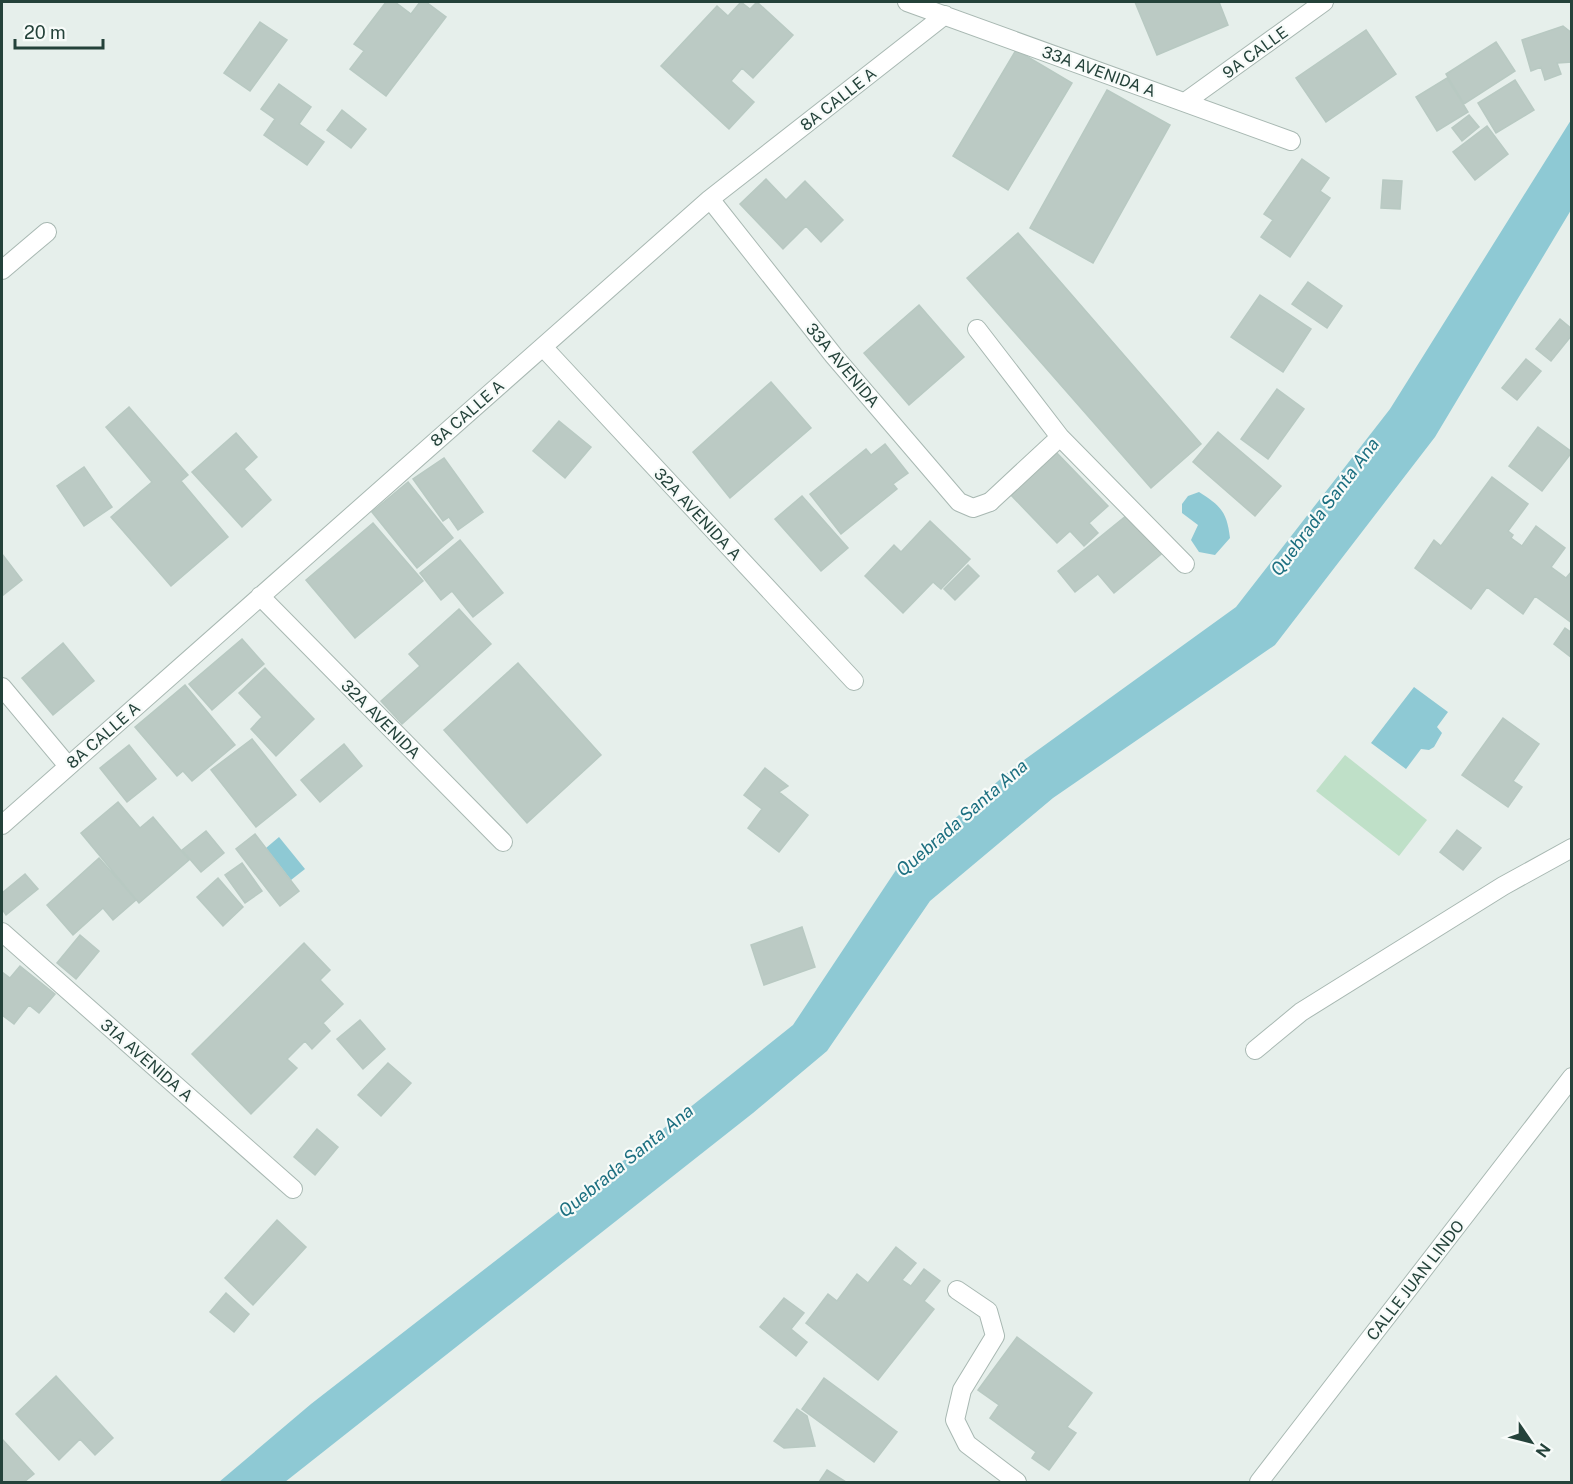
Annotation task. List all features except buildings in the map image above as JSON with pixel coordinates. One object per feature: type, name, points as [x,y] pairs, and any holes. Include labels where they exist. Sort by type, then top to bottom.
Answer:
[{"type":"street","name":"33A AVENIDA A","points":[[907,2],[1291,141]]},
{"type":"street","name":"9A CALLE","points":[[1185,102],[1324,2]]},
{"type":"street","name":"8A CALLE A","points":[[2,825],[710,199],[945,15]]},
{"type":"street","name":"33A AVENIDA","points":[[710,199],[834,356],[959,502],[973,508],[990,502],[1060,437]]},
{"type":"street","points":[[2,270],[47,232]]},
{"type":"street","points":[[977,329],[1060,437],[1185,564]]},
{"type":"street","name":"32A AVENIDA A","points":[[543,347],[854,681]]},
{"type":"street","name":"32A AVENIDA","points":[[260,596],[503,842]]},
{"type":"street","points":[[2,687],[68,766]]},
{"type":"street","points":[[1255,1050],[1301,1012],[1503,886],[1572,848]]},
{"type":"street","name":"31A AVENIDA A","points":[[2,932],[293,1189]]},
{"type":"street","name":"CALLE JUAN LINDO","points":[[1259,1482],[1572,1077]]},
{"type":"street","points":[[957,1290],[988,1311],[994,1336],[962,1390],[955,1420],[967,1444],[1017,1482]]},
{"type":"green space","points":[[1345,755],[1427,820],[1399,856],[1316,791]]},
{"type":"water","name":"Quebrada Santa Ana","points":[[1571,120],[1571,210],[1435,437],[1275,645],[1053,798],[930,901],[827,1051],[753,1113],[285,1482],[219,1482],[311,1404],[584,1192],[793,1025],[896,870],[1013,768],[1236,607],[1390,409]]},
{"type":"water","points":[[1199,492],[1222,510],[1227,522],[1230,538],[1215,555],[1199,552],[1191,540],[1198,525],[1182,513],[1182,504],[1188,496]]},
{"type":"water","points":[[1414,687],[1448,712],[1437,727],[1442,733],[1434,747],[1429,750],[1421,749],[1406,769],[1371,743]]},
{"type":"water","points":[[279,837],[305,869],[291,880],[266,848]]}]
